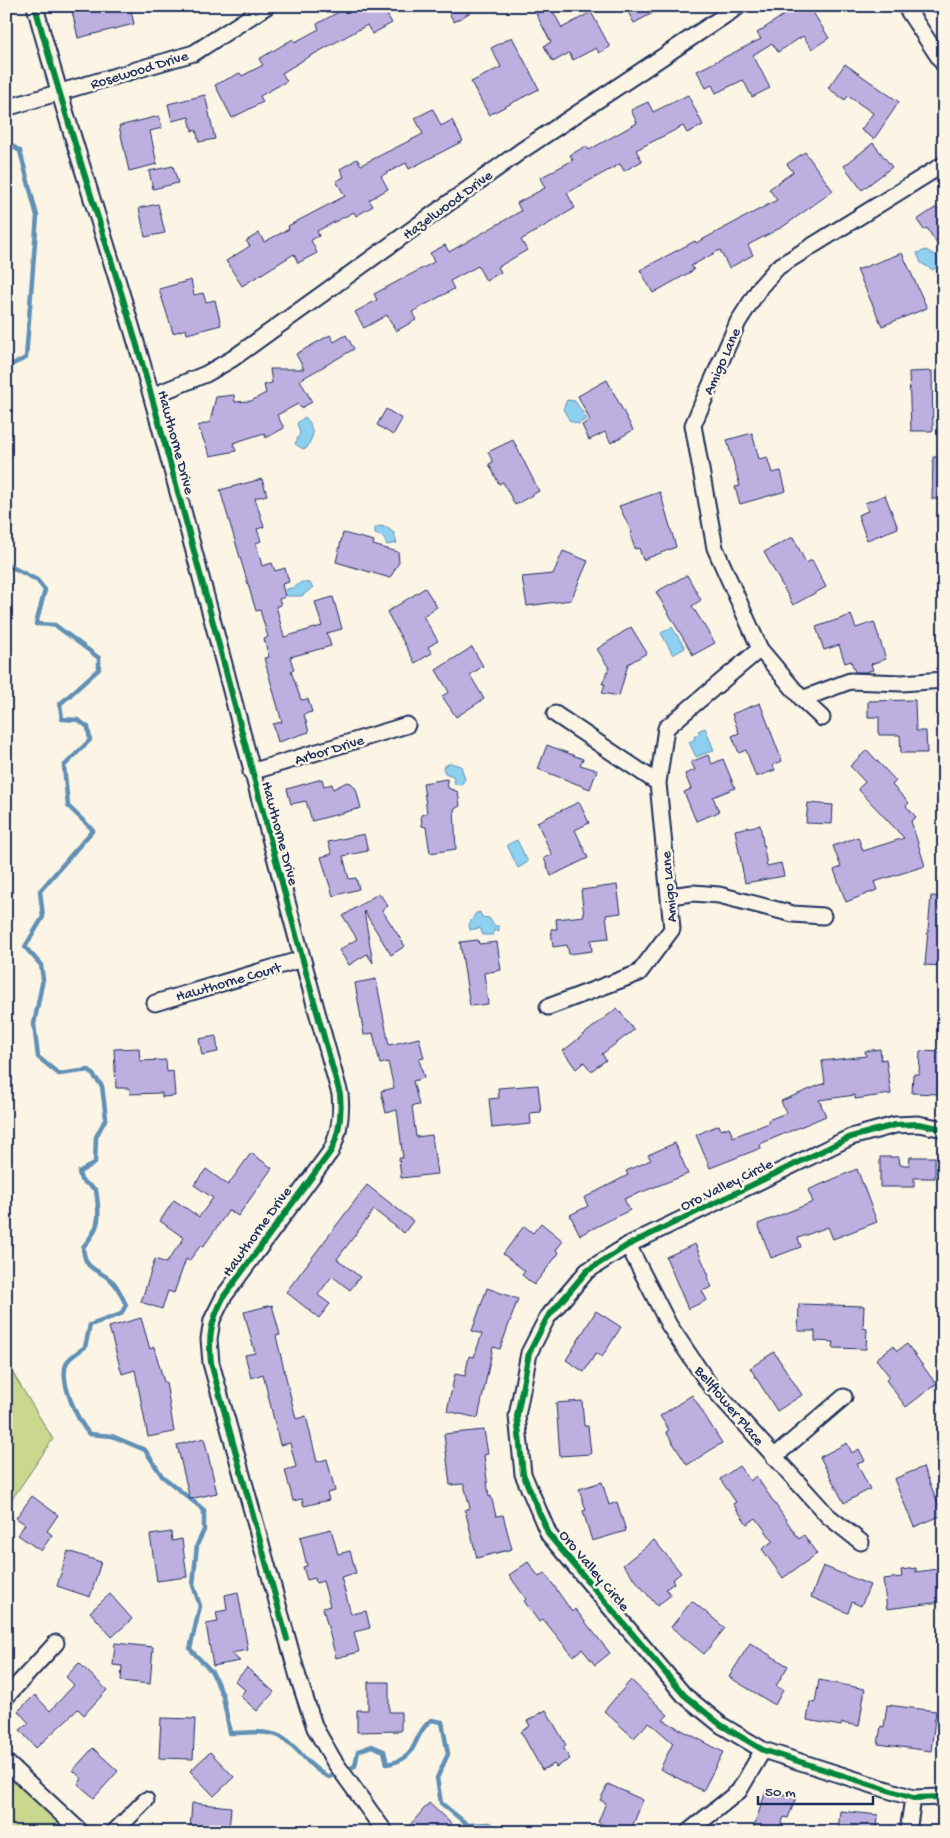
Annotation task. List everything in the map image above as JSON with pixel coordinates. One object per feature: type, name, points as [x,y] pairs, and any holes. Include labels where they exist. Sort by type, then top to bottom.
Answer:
[{"type":"street","name":"Hawthorne Drive","points":[[35,6],[58,93],[152,396],[302,959],[340,1094],[342,1112],[339,1133],[331,1151],[224,1296],[212,1320],[209,1339],[210,1363],[287,1639],[315,1728],[334,1761],[385,1832]]},
{"type":"street","name":"Rosewood Drive","points":[[6,108],[194,53],[267,6]]},
{"type":"street","name":"Hazelwood Drive","points":[[152,396],[206,374],[232,359],[521,151],[739,6]]},
{"type":"street","points":[[905,6],[944,65]]},
{"type":"street","name":"Amigo Lane","points":[[822,718],[802,699],[760,649],[715,548],[693,425],[738,322],[761,286],[778,267],[944,164]]},
{"type":"street","name":"Amigo Lane","points":[[548,1007],[639,973],[672,929],[658,783],[666,728],[760,649]]},
{"type":"street","points":[[802,699],[850,681],[902,683],[944,680]]},
{"type":"street","points":[[555,714],[658,783]]},
{"type":"street","name":"Arbor Drive","points":[[252,772],[407,726]]},
{"type":"street","points":[[669,896],[693,893],[719,895],[793,914],[823,916]]},
{"type":"street","name":"Hawthorne Court","points":[[155,1002],[302,959]]},
{"type":"street","name":"Oro Valley Circle","points":[[944,1129],[918,1124],[895,1125],[851,1137],[628,1245],[587,1271],[547,1318],[529,1353],[517,1416],[523,1474],[549,1535],[684,1695],[721,1725],[763,1750],[913,1798],[944,1797]]},
{"type":"street","name":"Bellflower Place","points":[[628,1245],[669,1325],[704,1376],[828,1516],[862,1542]]},
{"type":"street","points":[[774,1456],[844,1397]]},
{"type":"street","points":[[6,1697],[56,1643]]},
{"type":"street","points":[[688,1832],[739,1791],[763,1750]]},
{"type":"street","points":[[6,1762],[81,1832]]},
{"type":"street","points":[[908,1832],[913,1798]]},
{"type":"street","points":[[114,1832],[146,1800]]},
{"type":"green space","points":[[6,1362],[53,1439],[6,1508]]},
{"type":"green space","points":[[6,1762],[81,1832],[6,1832]]},
{"type":"water","points":[[926,250],[938,257],[941,265],[933,270],[921,263],[917,253]]},
{"type":"water","points":[[567,400],[575,401],[587,419],[578,424],[570,421],[563,409]]},
{"type":"water","points":[[305,417],[310,423],[313,435],[307,448],[303,449],[295,444],[300,433],[297,423]]},
{"type":"water","points":[[379,526],[386,527],[394,533],[397,543],[387,545],[383,537],[375,534],[375,528]]},
{"type":"water","points":[[301,582],[310,583],[313,587],[302,596],[287,596],[285,594],[287,589],[295,587]]},
{"type":"water","points":[[672,627],[685,648],[673,655],[661,633]]},
{"type":"water","points":[[705,728],[714,750],[696,757],[689,742],[695,739],[694,736],[700,734],[698,731]]},
{"type":"water","points":[[450,763],[461,766],[465,779],[461,785],[455,784],[453,776],[445,773],[443,767]]},
{"type":"water","points":[[517,840],[528,862],[518,868],[507,845]]},
{"type":"water","points":[[480,912],[482,917],[489,918],[495,926],[499,926],[499,932],[494,930],[493,935],[483,935],[480,928],[470,930],[469,924],[476,913]]},
{"type":"building","points":[[71,6],[93,6],[94,12],[119,6],[130,6],[134,24],[78,38]]},
{"type":"building","points":[[349,6],[382,6],[392,23],[372,34],[367,25],[305,59],[282,73],[287,81],[260,96],[263,102],[232,118],[215,85],[240,73],[242,76],[263,65],[259,59],[293,39],[295,42],[319,29],[317,24]]},
{"type":"building","points":[[445,6],[481,6],[454,22]]},
{"type":"building","points":[[550,6],[562,28],[591,12],[610,47],[599,53],[596,48],[573,60],[569,53],[553,62],[544,46],[551,42],[536,14]]},
{"type":"building","points":[[625,6],[666,6],[634,23]]},
{"type":"building","points":[[797,6],[809,6],[829,38],[812,49],[803,36],[778,52],[772,43],[753,55],[770,88],[752,97],[743,80],[716,93],[712,85],[706,88],[697,71],[761,39],[757,33]]},
{"type":"building","points":[[512,37],[539,89],[489,115],[471,82],[501,67],[491,48]]},
{"type":"building","points":[[845,64],[899,102],[874,139],[861,130],[873,113],[848,96],[845,100],[828,88]]},
{"type":"building","points":[[205,95],[215,139],[199,142],[196,130],[192,131],[189,117],[172,121],[168,104]]},
{"type":"building","points":[[688,95],[703,125],[687,133],[683,126],[636,150],[642,161],[624,171],[620,164],[567,193],[575,208],[521,240],[527,250],[498,267],[501,272],[486,281],[478,266],[450,281],[454,289],[412,312],[416,320],[396,331],[387,315],[364,328],[355,312],[377,300],[374,294],[434,262],[430,253],[445,245],[449,252],[521,211],[517,203],[545,188],[540,178],[573,160],[570,155],[586,146],[589,150],[637,123],[631,110],[648,102],[653,112]]},
{"type":"building","points":[[433,109],[441,126],[452,120],[463,141],[409,169],[406,163],[381,176],[388,189],[369,200],[373,206],[356,216],[354,212],[317,231],[319,236],[311,240],[317,253],[298,263],[294,254],[242,286],[226,261],[250,246],[246,241],[259,233],[264,242],[289,229],[288,226],[345,196],[336,181],[344,177],[340,169],[357,159],[361,165],[423,134],[415,118]]},
{"type":"building","points":[[159,116],[162,128],[150,131],[157,164],[129,171],[119,126]]},
{"type":"building","points":[[873,143],[892,167],[862,190],[844,166]]},
{"type":"building","points":[[805,152],[833,191],[784,226],[748,245],[753,255],[729,268],[720,250],[691,266],[694,270],[653,293],[640,270],[777,200],[769,189],[793,172],[787,164]]},
{"type":"building","points":[[173,166],[178,183],[153,189],[149,171]]},
{"type":"building","points":[[158,204],[165,233],[145,237],[139,208]]},
{"type":"building","points":[[935,208],[944,209],[944,255],[927,228],[924,230],[917,220]]},
{"type":"building","points":[[902,253],[927,308],[882,326],[857,270]]},
{"type":"building","points":[[191,280],[194,295],[203,293],[206,302],[215,300],[221,325],[187,334],[186,329],[173,333],[159,289]]},
{"type":"building","points":[[330,335],[334,342],[346,335],[354,349],[300,380],[312,402],[301,408],[298,404],[277,415],[284,428],[266,438],[264,433],[233,443],[236,451],[210,456],[198,426],[210,422],[216,397],[234,395],[235,402],[251,401],[266,393],[264,385],[272,383],[270,369],[304,369],[296,354]]},
{"type":"building","points":[[932,371],[933,431],[911,431],[909,372]]},
{"type":"building","points":[[607,380],[633,430],[611,443],[605,432],[589,440],[582,425],[590,420],[578,396]]},
{"type":"building","points":[[386,409],[402,419],[393,435],[377,425]]},
{"type":"building","points":[[752,433],[759,459],[767,457],[772,473],[781,471],[786,491],[740,504],[735,487],[740,486],[727,440]]},
{"type":"building","points":[[513,440],[539,491],[515,505],[503,482],[499,484],[489,464],[493,462],[488,452]]},
{"type":"building","points":[[933,457],[944,457],[944,499],[932,499]]},
{"type":"building","points":[[262,479],[267,495],[255,498],[264,527],[257,529],[261,541],[256,543],[262,566],[272,563],[275,571],[285,568],[289,582],[282,584],[285,597],[279,599],[281,605],[276,606],[284,637],[322,626],[315,602],[333,597],[342,629],[327,633],[331,646],[290,657],[294,670],[291,671],[301,700],[308,699],[312,712],[304,714],[309,732],[278,742],[273,724],[282,722],[264,658],[269,657],[264,639],[268,637],[260,610],[256,611],[220,490]]},
{"type":"building","points":[[660,492],[676,547],[643,560],[639,548],[635,549],[630,534],[632,533],[619,506]]},
{"type":"building","points":[[885,495],[898,528],[867,540],[858,515],[868,511],[865,503]]},
{"type":"building","points":[[343,533],[374,541],[373,545],[398,552],[399,562],[390,578],[336,562]]},
{"type":"building","points":[[793,537],[806,563],[812,560],[826,587],[793,605],[764,552]]},
{"type":"building","points":[[563,551],[588,561],[571,600],[527,606],[522,577],[553,574]]},
{"type":"building","points":[[687,575],[701,600],[692,606],[715,643],[693,655],[656,592]]},
{"type":"building","points":[[425,588],[437,607],[423,616],[438,641],[428,647],[432,653],[415,663],[387,612]]},
{"type":"building","points":[[851,615],[856,628],[874,622],[886,659],[871,664],[873,670],[855,672],[851,661],[845,663],[839,645],[824,650],[816,627]]},
{"type":"building","points":[[631,627],[647,653],[628,664],[619,696],[602,693],[605,684],[602,684],[609,668],[597,649]]},
{"type":"building","points":[[472,647],[483,666],[470,675],[484,699],[456,717],[442,696],[449,692],[436,670]]},
{"type":"building","points":[[915,700],[916,731],[926,731],[927,753],[901,753],[900,735],[879,735],[879,717],[868,717],[868,701]]},
{"type":"building","points":[[760,703],[782,761],[773,765],[775,770],[756,777],[746,750],[739,753],[732,736],[739,733],[732,714]]},
{"type":"building","points":[[547,745],[583,759],[580,765],[597,770],[590,789],[538,769]]},
{"type":"building","points":[[867,750],[896,781],[892,785],[909,803],[906,806],[916,817],[911,821],[925,866],[874,882],[877,890],[846,902],[834,870],[841,867],[833,846],[858,837],[863,851],[904,838],[858,789],[865,782],[850,766]]},
{"type":"building","points":[[708,755],[712,764],[723,759],[735,788],[713,797],[719,812],[696,821],[684,792],[691,789],[685,774],[695,770],[691,762]]},
{"type":"building","points":[[322,779],[324,786],[332,784],[333,789],[347,782],[351,783],[356,789],[361,808],[312,821],[306,801],[291,804],[287,789]]},
{"type":"building","points":[[447,779],[448,788],[458,792],[460,806],[454,809],[456,849],[430,853],[426,827],[422,826],[421,815],[427,813],[423,783]]},
{"type":"building","points":[[579,802],[589,823],[575,830],[588,858],[551,876],[544,858],[552,855],[537,822]]},
{"type":"building","points":[[808,803],[833,805],[832,824],[806,823]]},
{"type":"building","points":[[760,825],[767,866],[781,863],[784,876],[745,883],[735,830]]},
{"type":"building","points":[[364,834],[368,851],[343,856],[349,879],[356,878],[359,889],[333,896],[321,857],[332,854],[328,842]]},
{"type":"building","points":[[617,885],[621,913],[606,915],[609,938],[591,940],[592,951],[569,954],[567,945],[553,947],[551,929],[557,929],[556,919],[584,916],[581,890]]},
{"type":"building","points":[[379,893],[388,906],[382,910],[405,946],[391,955],[364,911],[373,963],[367,954],[349,965],[339,950],[357,939],[343,916]]},
{"type":"building","points":[[931,896],[944,897],[944,966],[925,965]]},
{"type":"building","points":[[478,940],[479,944],[497,942],[501,970],[484,973],[488,1004],[470,1006],[460,942]]},
{"type":"building","points":[[376,979],[389,1045],[419,1038],[424,1058],[419,1059],[424,1078],[413,1081],[419,1105],[412,1106],[416,1137],[432,1135],[437,1174],[401,1178],[399,1158],[403,1158],[397,1110],[386,1113],[381,1091],[394,1088],[388,1062],[380,1064],[373,1033],[364,1035],[355,983]]},
{"type":"building","points":[[617,1008],[634,1030],[602,1054],[606,1060],[591,1071],[584,1062],[576,1069],[563,1051]]},
{"type":"building","points":[[216,1036],[218,1052],[202,1055],[199,1039]]},
{"type":"building","points":[[139,1048],[140,1061],[166,1060],[167,1072],[173,1071],[175,1096],[162,1097],[162,1093],[130,1094],[129,1088],[116,1088],[114,1049]]},
{"type":"building","points":[[880,1049],[881,1060],[886,1059],[891,1094],[855,1099],[855,1095],[819,1100],[826,1116],[760,1144],[761,1148],[710,1168],[696,1135],[719,1125],[721,1130],[729,1127],[733,1137],[769,1123],[768,1120],[786,1113],[781,1101],[825,1083],[822,1061],[866,1056],[865,1051]]},
{"type":"building","points":[[920,1051],[944,1052],[944,1086],[938,1085],[938,1094],[912,1093],[913,1074],[919,1074]]},
{"type":"building","points":[[538,1085],[541,1112],[530,1113],[531,1124],[492,1128],[489,1099],[499,1098],[498,1088]]},
{"type":"building","points":[[675,1143],[688,1174],[624,1199],[630,1210],[580,1235],[570,1215],[588,1206],[584,1198],[628,1175],[626,1171],[651,1160],[648,1155]]},
{"type":"building","points":[[251,1153],[272,1168],[238,1216],[229,1210],[203,1247],[201,1245],[189,1261],[186,1259],[174,1293],[168,1291],[162,1309],[141,1302],[155,1259],[166,1263],[184,1238],[160,1221],[174,1200],[199,1217],[213,1198],[194,1185],[206,1169],[228,1185]]},
{"type":"building","points":[[880,1157],[899,1157],[900,1165],[909,1165],[910,1157],[935,1157],[935,1178],[914,1178],[914,1187],[880,1187]]},
{"type":"building","points":[[857,1169],[877,1222],[833,1239],[828,1227],[798,1238],[801,1247],[771,1258],[758,1224],[813,1202],[808,1190]]},
{"type":"building","points":[[367,1185],[413,1221],[404,1233],[374,1210],[337,1259],[360,1277],[350,1290],[332,1276],[318,1295],[330,1304],[319,1318],[286,1292]]},
{"type":"building","points":[[541,1223],[563,1241],[556,1250],[559,1253],[534,1285],[522,1275],[525,1271],[503,1254],[524,1226],[533,1233]]},
{"type":"building","points":[[695,1244],[712,1287],[702,1291],[707,1300],[688,1309],[666,1257]]},
{"type":"building","points":[[487,1288],[518,1299],[500,1349],[493,1347],[478,1418],[447,1411],[455,1374],[465,1376],[469,1356],[474,1357],[482,1334],[472,1331]]},
{"type":"building","points":[[799,1304],[864,1306],[863,1328],[867,1329],[866,1349],[833,1348],[834,1342],[815,1341],[815,1331],[798,1331]]},
{"type":"building","points":[[272,1305],[280,1335],[276,1336],[296,1419],[306,1416],[317,1462],[327,1459],[335,1491],[327,1493],[329,1500],[304,1506],[302,1499],[293,1501],[285,1470],[296,1467],[290,1443],[280,1445],[263,1374],[251,1378],[245,1355],[255,1353],[244,1312]]},
{"type":"building","points":[[596,1311],[621,1327],[602,1357],[596,1353],[584,1372],[566,1360]]},
{"type":"building","points":[[141,1318],[150,1349],[154,1347],[164,1382],[166,1382],[174,1432],[148,1437],[135,1370],[122,1374],[109,1327]]},
{"type":"building","points":[[907,1344],[936,1384],[906,1407],[886,1380],[890,1377],[876,1359],[893,1346],[897,1351]]},
{"type":"building","points":[[774,1352],[802,1395],[777,1411],[750,1368]]},
{"type":"building","points":[[692,1395],[722,1443],[687,1465],[666,1432],[669,1430],[660,1416]]},
{"type":"building","points":[[582,1401],[584,1426],[588,1426],[591,1454],[560,1456],[556,1403]]},
{"type":"building","points":[[484,1430],[488,1454],[484,1455],[489,1497],[491,1496],[496,1516],[503,1515],[512,1549],[477,1558],[465,1510],[470,1508],[464,1484],[450,1485],[444,1434]]},
{"type":"building","points":[[204,1438],[217,1493],[190,1499],[177,1445]]},
{"type":"building","points":[[847,1443],[852,1453],[859,1449],[865,1461],[857,1464],[870,1489],[844,1503],[820,1457]]},
{"type":"building","points":[[739,1466],[750,1481],[756,1476],[799,1539],[804,1535],[817,1554],[783,1578],[762,1549],[773,1541],[756,1518],[747,1524],[733,1504],[736,1502],[720,1479]]},
{"type":"building","points":[[923,1467],[943,1515],[914,1527],[894,1479]]},
{"type":"building","points":[[602,1482],[609,1505],[617,1502],[626,1531],[592,1541],[583,1511],[586,1510],[579,1489]]},
{"type":"building","points":[[32,1496],[58,1515],[47,1531],[52,1535],[41,1551],[18,1535],[25,1524],[16,1518]]},
{"type":"building","points":[[331,1529],[338,1554],[350,1551],[356,1573],[341,1577],[351,1614],[366,1611],[370,1628],[354,1632],[359,1652],[336,1658],[323,1608],[330,1606],[323,1581],[316,1583],[315,1578],[307,1580],[303,1567],[307,1566],[300,1537]]},
{"type":"building","points":[[171,1532],[172,1541],[182,1539],[187,1577],[157,1581],[150,1535]]},
{"type":"building","points":[[654,1540],[681,1573],[672,1580],[674,1583],[666,1589],[671,1595],[657,1606],[623,1565]]},
{"type":"building","points":[[68,1551],[101,1562],[90,1597],[57,1586]]},
{"type":"building","points":[[528,1562],[539,1577],[545,1573],[572,1612],[575,1609],[610,1653],[595,1665],[582,1649],[573,1656],[543,1619],[539,1622],[524,1601],[526,1599],[509,1575]]},
{"type":"building","points":[[823,1566],[870,1585],[861,1606],[852,1602],[848,1613],[811,1597]]},
{"type":"building","points":[[916,1568],[916,1572],[944,1568],[944,1587],[939,1588],[941,1602],[887,1609],[883,1579],[902,1577],[901,1570]]},
{"type":"building","points":[[238,1592],[248,1650],[231,1653],[240,1661],[213,1666],[206,1624],[218,1622],[216,1612],[227,1610],[225,1595]]},
{"type":"building","points":[[110,1594],[132,1619],[112,1637],[90,1612]]},
{"type":"building","points":[[692,1601],[725,1628],[704,1654],[671,1627]]},
{"type":"building","points":[[115,1643],[153,1647],[150,1684],[121,1681],[122,1666],[113,1665]]},
{"type":"building","points":[[750,1643],[788,1666],[776,1686],[783,1690],[775,1705],[729,1677]]},
{"type":"building","points":[[79,1663],[107,1690],[84,1715],[78,1709],[36,1748],[20,1730],[29,1723],[18,1711],[35,1695],[50,1711],[74,1685],[66,1677]]},
{"type":"building","points":[[247,1668],[274,1692],[257,1711],[240,1696],[245,1690],[235,1681]]},
{"type":"building","points":[[631,1680],[668,1715],[663,1720],[723,1752],[703,1791],[660,1769],[673,1743],[649,1722],[634,1738],[604,1711]]},
{"type":"building","points":[[819,1680],[865,1689],[859,1726],[842,1723],[841,1726],[807,1720],[810,1702],[815,1703]]},
{"type":"building","points":[[368,1682],[389,1682],[389,1712],[401,1712],[401,1731],[357,1732],[357,1710],[368,1710]]},
{"type":"building","points":[[887,1705],[936,1711],[931,1751],[878,1744],[881,1726],[884,1727]]},
{"type":"building","points":[[546,1710],[566,1745],[563,1747],[570,1759],[556,1767],[554,1764],[542,1770],[521,1732],[530,1726],[527,1721]]},
{"type":"building","points":[[161,1718],[195,1719],[193,1759],[159,1758]]},
{"type":"building","points":[[93,1748],[118,1771],[94,1798],[78,1784],[82,1779],[73,1770]]},
{"type":"building","points":[[210,1752],[234,1777],[214,1796],[190,1771]]},
{"type":"building","points":[[608,1784],[643,1800],[630,1832],[601,1832],[604,1825],[598,1822],[606,1803],[600,1800]]},
{"type":"building","points":[[767,1788],[796,1798],[788,1818],[784,1817],[778,1832],[752,1832]]},
{"type":"building","points":[[192,1803],[231,1807],[229,1832],[190,1831]]},
{"type":"building","points":[[429,1803],[444,1817],[461,1832],[404,1832]]},
{"type":"building","points":[[840,1811],[878,1815],[877,1832],[838,1832]]},
{"type":"waterway","points":[[6,142],[20,151],[37,216],[26,358],[6,367]]},
{"type":"waterway","points":[[6,564],[37,580],[45,590],[36,624],[55,625],[99,658],[99,669],[60,704],[62,719],[78,720],[88,727],[90,740],[64,766],[68,806],[93,830],[40,891],[43,917],[25,947],[41,965],[43,979],[34,1024],[38,1057],[59,1074],[89,1070],[102,1086],[106,1118],[96,1137],[95,1163],[79,1172],[81,1180],[96,1190],[98,1207],[96,1227],[83,1247],[86,1261],[92,1268],[114,1283],[126,1305],[121,1314],[90,1325],[85,1347],[67,1362],[65,1379],[70,1399],[79,1419],[89,1434],[112,1436],[145,1450],[162,1476],[204,1510],[204,1530],[197,1545],[193,1585],[200,1606],[190,1649],[212,1672],[223,1696],[230,1733],[258,1732],[278,1736],[290,1743],[316,1769],[329,1777],[355,1766],[358,1751],[372,1746],[384,1751],[387,1764],[398,1761],[410,1752],[424,1727],[431,1720],[442,1722],[448,1754],[437,1778],[441,1803],[468,1825],[490,1824],[500,1832]]},
{"type":"cycle path","points":[[35,6],[152,398],[340,1094],[340,1123],[331,1151],[224,1296],[213,1321],[210,1336],[211,1363],[287,1639]]},
{"type":"cycle path","points":[[944,1129],[918,1124],[895,1125],[851,1137],[628,1245],[587,1271],[547,1318],[529,1353],[517,1416],[523,1474],[549,1535],[684,1695],[721,1725],[763,1750],[913,1798],[944,1797]]}]
